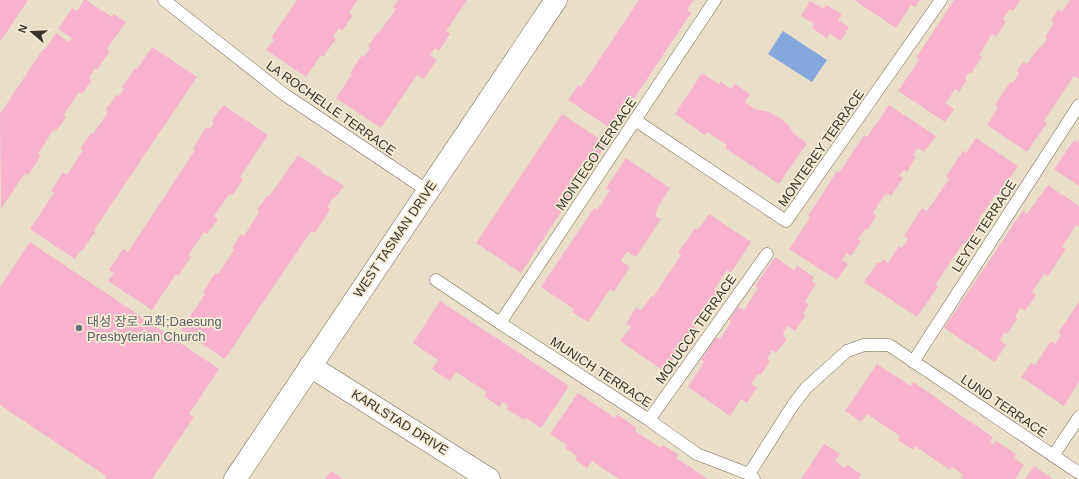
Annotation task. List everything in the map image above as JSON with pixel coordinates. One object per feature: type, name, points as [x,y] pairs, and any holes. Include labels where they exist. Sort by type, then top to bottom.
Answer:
[{"type":"street","name":"WEST TASMAN DRIVE","points":[[235,479],[556,0]]},
{"type":"street","name":"KARLSTAD DRIVE","points":[[310,366],[489,479]]},
{"type":"lane","name":"LA ROCHELLE TERRACE","points":[[164,0],[284,95],[428,191]]},
{"type":"lane","name":"MONTEGO TERRACE","points":[[500,323],[715,0]]},
{"type":"lane","name":"MONTEREY TERRACE","points":[[635,120],[786,221],[941,0]]},
{"type":"lane","name":"LEYTE TERRACE","points":[[913,362],[1079,105]]},
{"type":"lane","name":"MOLUCCA TERRACE","points":[[649,420],[766,254]]},
{"type":"lane","name":"MUNICH TERRACE","points":[[436,280],[649,420],[697,454],[752,476]]},
{"type":"lane","name":"LUND TERRACE","points":[[752,476],[793,405],[806,388],[847,351],[864,345],[889,346],[1079,474]]},
{"type":"lane","points":[[1053,456],[1079,417]]},
{"type":"water","points":[[783,31],[827,60],[812,82],[768,54]]},
{"type":"building","points":[[0,0],[28,0],[0,42]]},
{"type":"building","points":[[84,0],[112,17],[114,14],[126,22],[107,49],[110,51],[97,70],[95,68],[89,78],[92,80],[82,94],[79,92],[63,116],[66,117],[56,131],[54,129],[38,154],[41,156],[28,175],[25,173],[1,209],[0,114],[43,49],[45,49],[56,33],[69,42],[72,38],[58,29],[72,8],[77,11]]},
{"type":"building","points":[[297,0],[358,0],[349,13],[353,15],[342,31],[339,28],[333,37],[336,39],[323,57],[321,55],[306,77],[266,50],[274,40],[271,38]]},
{"type":"building","points":[[398,0],[467,0],[446,31],[450,34],[439,51],[435,48],[430,55],[437,60],[424,79],[417,75],[381,128],[336,98],[352,74],[350,73],[362,55],[364,57],[370,48],[368,46],[396,9],[393,8]]},
{"type":"building","points":[[639,0],[694,0],[687,10],[691,13],[630,105],[626,102],[615,118],[619,121],[613,130],[568,100],[578,85],[581,87]]},
{"type":"building","points":[[854,0],[920,0],[915,7],[911,5],[896,28]]},
{"type":"building","points":[[954,0],[1020,0],[1013,11],[1010,9],[1003,19],[1006,22],[996,37],[992,34],[979,55],[982,57],[971,74],[969,72],[965,78],[967,80],[959,92],[955,89],[946,103],[954,109],[945,122],[898,91],[919,60],[916,58]]},
{"type":"building","points":[[1070,0],[1079,0],[1079,79],[1074,76],[1044,121],[1047,123],[1027,152],[987,125],[998,107],[995,105],[1010,82],[1013,83],[1019,73],[1017,71],[1023,62],[1027,64],[1040,46],[1042,47],[1047,38],[1045,37],[1054,23],[1051,20],[1058,10],[1062,12]]},
{"type":"building","points":[[810,1],[824,9],[826,5],[842,14],[838,20],[849,27],[841,41],[830,34],[827,38],[812,28],[814,24],[801,16]]},
{"type":"building","points":[[152,47],[197,77],[94,230],[96,231],[75,259],[30,229],[54,193],[51,191],[63,172],[67,175],[83,150],[80,149],[91,133],[93,134],[108,112],[106,110],[116,95],[119,96],[124,88],[122,87]]},
{"type":"building","points":[[702,73],[719,84],[721,82],[731,89],[735,84],[750,94],[745,102],[755,109],[769,112],[780,118],[789,126],[794,134],[807,143],[779,184],[725,148],[727,145],[707,132],[705,135],[675,114]]},
{"type":"building","points":[[223,105],[268,135],[240,177],[243,179],[233,195],[230,193],[214,216],[218,219],[207,234],[204,232],[188,256],[191,257],[178,276],[176,274],[152,310],[108,281],[114,273],[109,270],[123,249],[128,252],[195,150],[193,149],[206,127],[210,129],[214,122],[212,121]]},
{"type":"building","points":[[889,105],[936,136],[924,152],[918,148],[913,155],[916,157],[907,172],[904,170],[899,176],[903,178],[891,196],[886,193],[873,213],[876,216],[867,230],[865,229],[858,239],[861,241],[851,256],[847,253],[842,260],[848,264],[837,280],[789,249],[810,218],[808,216],[837,171],[839,173],[864,135],[867,137]]},
{"type":"building","points":[[562,114],[607,144],[586,174],[582,170],[568,191],[573,194],[521,273],[476,243]]},
{"type":"building","points":[[976,138],[1018,166],[978,220],[982,223],[967,246],[963,243],[935,285],[938,287],[917,317],[864,282],[878,262],[880,263],[883,259],[888,263],[899,246],[902,248],[908,239],[904,236],[922,208],[927,211],[949,179],[946,176],[963,151],[966,153]]},
{"type":"building","points":[[1079,139],[1079,186],[1054,169],[1074,140],[1077,142]]},
{"type":"building","points":[[298,155],[322,171],[321,172],[328,177],[329,176],[344,186],[327,207],[330,210],[315,233],[311,231],[225,359],[181,330],[205,294],[203,292],[215,273],[218,274],[234,250],[232,249],[241,234],[244,236],[259,212],[257,210],[267,196],[269,197]]},
{"type":"building","points":[[626,158],[670,188],[659,205],[655,216],[661,219],[636,257],[627,251],[621,261],[630,267],[614,292],[610,289],[588,322],[572,312],[574,309],[541,287],[594,208],[597,210],[610,191],[606,188]]},
{"type":"building","points":[[1048,185],[1079,206],[1079,227],[1076,225],[1062,247],[1066,249],[1048,276],[1044,274],[1032,292],[1036,295],[1025,311],[1020,308],[1015,317],[1017,319],[1007,334],[1005,332],[1000,340],[1006,345],[995,362],[944,328],[1023,210],[1027,214]]},
{"type":"building","points":[[709,214],[751,242],[731,273],[727,270],[715,289],[718,292],[699,319],[696,317],[692,323],[696,326],[665,372],[620,341],[631,327],[626,324],[636,307],[641,311],[651,296],[653,297],[681,255],[678,253],[695,228],[698,230]]},
{"type":"building","name":"대성 장로 교회;Daesung Presbyterian Church","points":[[30,242],[219,369],[189,414],[194,417],[152,479],[105,479],[106,476],[0,405],[0,287]]},
{"type":"building","points":[[775,257],[794,270],[797,266],[814,277],[812,281],[816,284],[805,302],[809,304],[803,314],[806,315],[795,331],[788,326],[783,333],[786,340],[776,353],[772,350],[767,359],[770,361],[761,375],[758,374],[751,384],[757,388],[747,403],[741,399],[730,416],[688,387],[704,362],[701,360],[716,337],[720,339],[731,322],[729,320],[738,307],[744,310],[758,288],[755,286]]},
{"type":"building","points":[[440,301],[569,386],[541,428],[526,418],[524,420],[507,409],[508,406],[502,402],[500,407],[484,396],[487,392],[456,372],[450,381],[432,369],[438,360],[413,343]]},
{"type":"building","points":[[1079,302],[1079,382],[1064,406],[1021,377],[1031,363],[1035,365],[1051,341],[1055,344],[1061,335],[1058,333]]},
{"type":"building","points":[[877,364],[911,386],[913,382],[993,437],[990,442],[994,445],[996,441],[1016,454],[1014,458],[1024,465],[1015,479],[964,479],[961,477],[963,474],[952,467],[950,470],[915,446],[913,450],[898,440],[900,436],[867,414],[861,422],[845,411]]},
{"type":"building","points":[[578,393],[615,418],[617,414],[637,428],[635,431],[661,448],[663,445],[679,455],[676,458],[708,479],[619,479],[592,461],[587,468],[575,460],[577,456],[565,448],[567,445],[550,434]]},
{"type":"building","points":[[824,444],[840,454],[835,461],[845,468],[847,465],[861,474],[859,478],[861,479],[801,479]]},
{"type":"building","points":[[1034,466],[1053,479],[1025,479]]},
{"type":"building","points":[[331,471],[343,479],[325,479]]},
{"type":"place","name":"대성 장로 교회;Daesung Presbyterian Church","points":[[79,328]]}]
